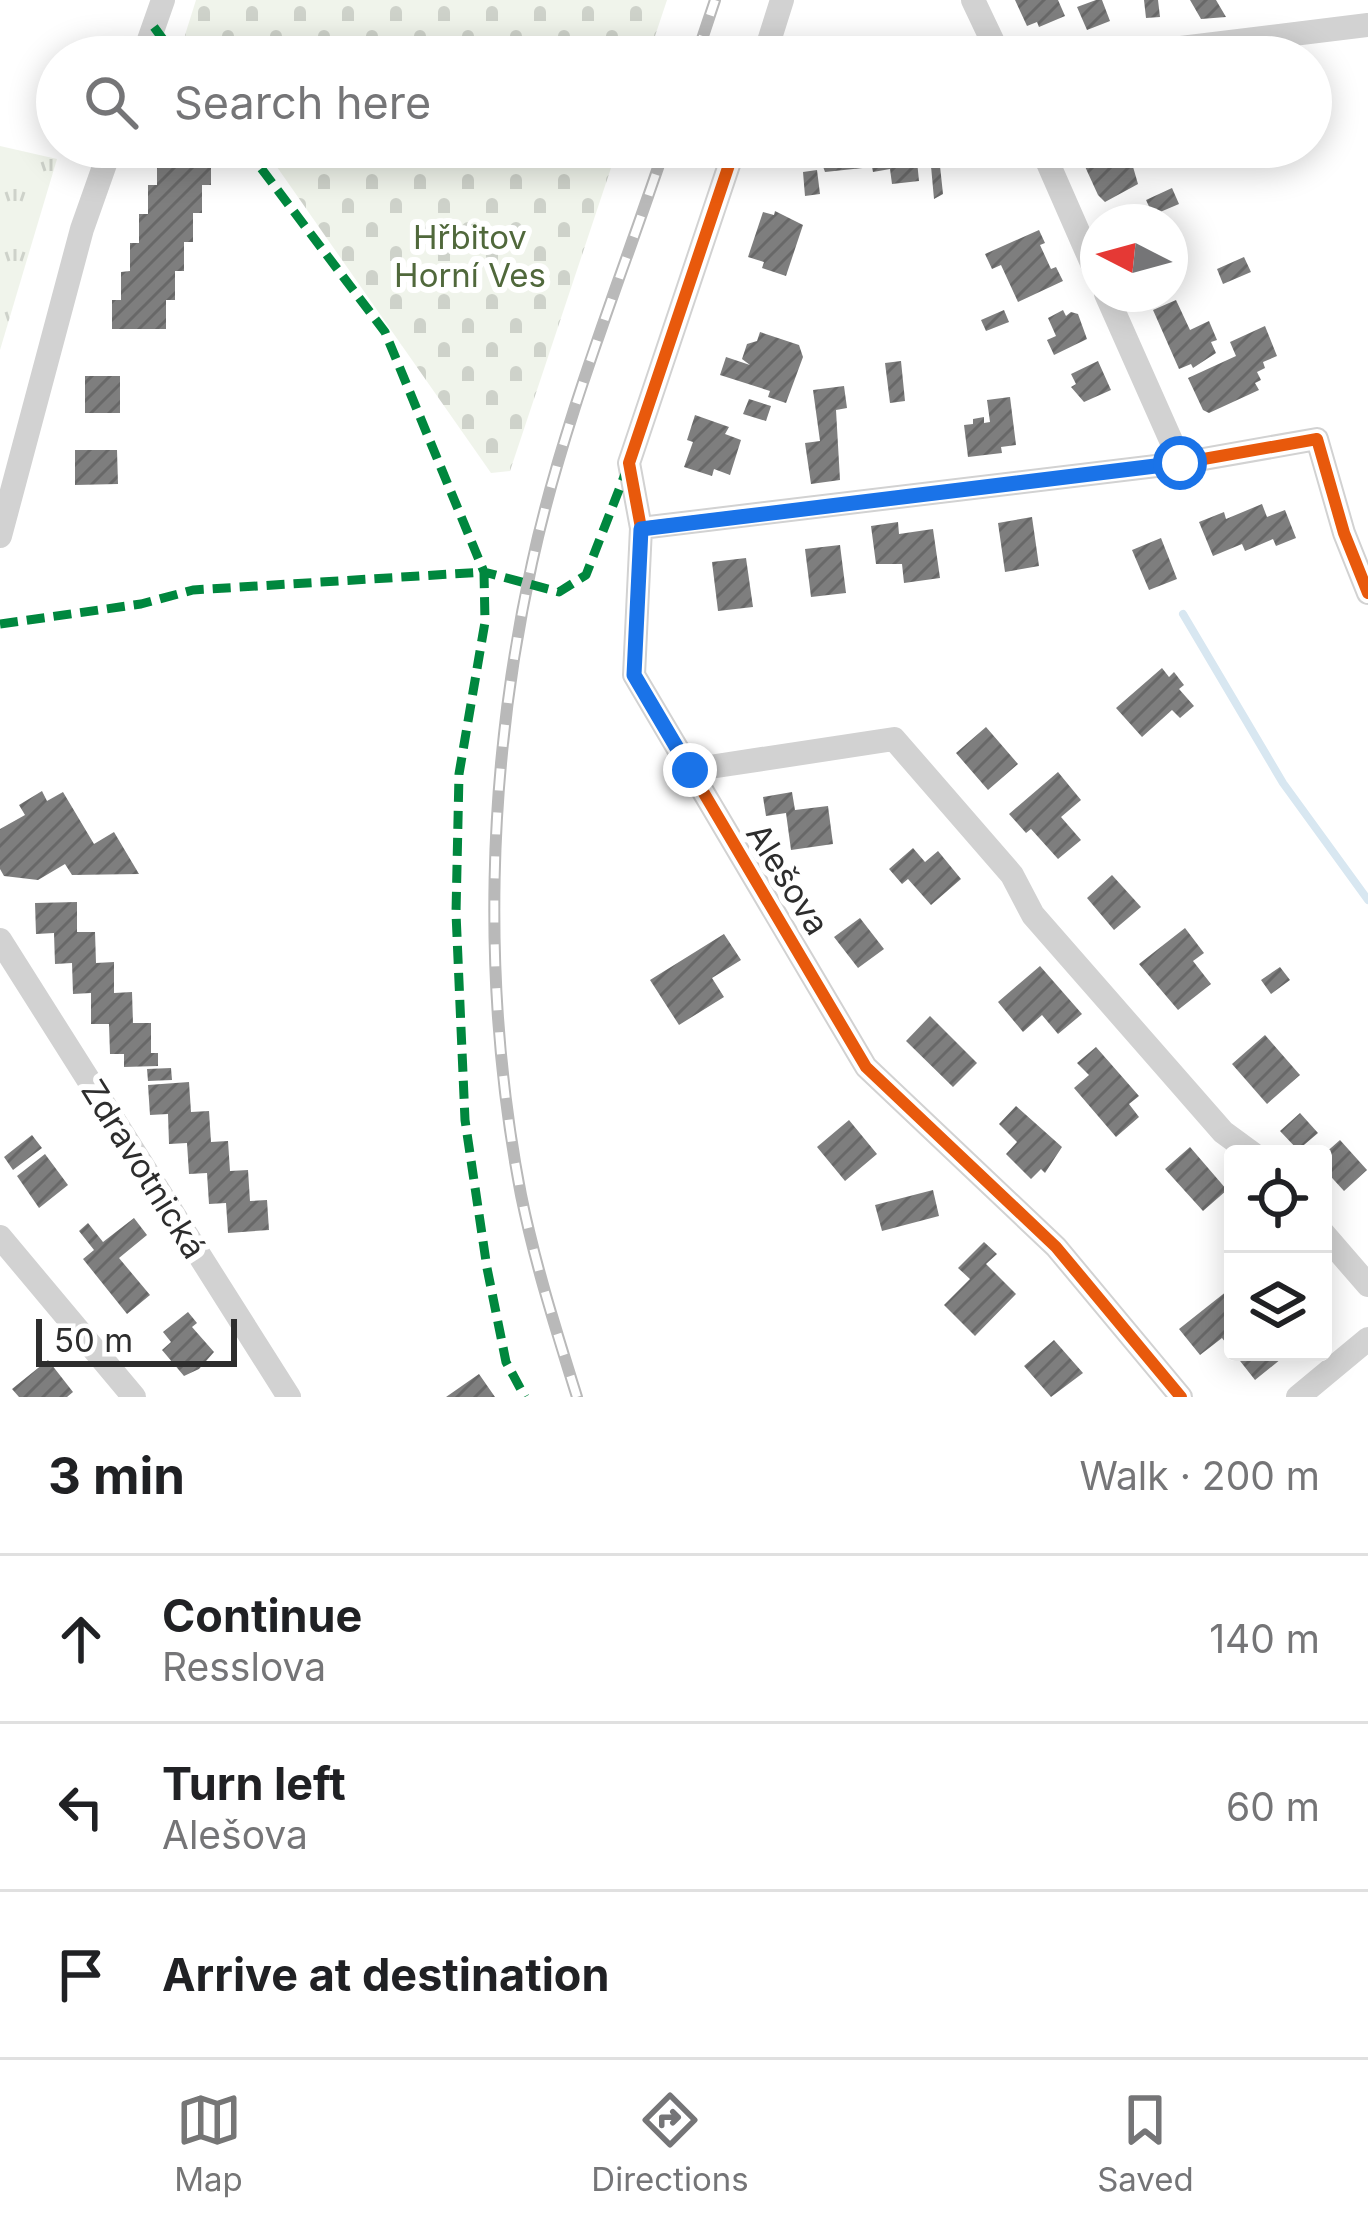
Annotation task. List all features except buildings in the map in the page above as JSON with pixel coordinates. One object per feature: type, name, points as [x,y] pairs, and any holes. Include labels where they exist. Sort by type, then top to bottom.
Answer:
[{"type":"street","points":[[150,36],[163,0]]},
{"type":"street","points":[[771,36],[782,0]]},
{"type":"street","points":[[973,0],[990,36]]},
{"type":"street","points":[[1278,36],[1368,25]]},
{"type":"street","points":[[0,536],[82,229],[104,168]]},
{"type":"street","name":"Alešova","points":[[728,168],[629,464],[641,529],[634,675],[866,1067],[1056,1247],[1181,1397]]},
{"type":"street","points":[[1050,168],[1080,236]]},
{"type":"street","points":[[1114,312],[1180,463]]},
{"type":"street","points":[[641,529],[1180,463],[1317,439],[1344,533],[1368,593]]},
{"type":"street","points":[[690,770],[894,740],[1012,875],[1033,915],[1223,1132],[1241,1145]]},
{"type":"street","name":"Zdravotnická","points":[[0,940],[289,1397]]},
{"type":"street","points":[[0,1237],[134,1397]]},
{"type":"street","points":[[1332,1243],[1368,1285]]},
{"type":"street","points":[[1298,1397],[1368,1339]]},
{"type":"green space","points":[[196,0],[667,0],[655,36],[185,35]]},
{"type":"green space","points":[[0,146],[36,154],[36,168],[54,168],[0,350]]},
{"type":"green space","name":"Hřbitov Horní Ves","points":[[278,168],[611,168],[510,471],[491,473]]},
{"type":"waterway","points":[[1183,614],[1283,783],[1368,900]]},
{"type":"railway","points":[[703,36],[715,0]]},
{"type":"railway","points":[[577,1397],[533,1246],[508,1117],[495,958],[498,799],[517,641],[545,510],[658,168]]},
{"type":"marked path","points":[[154,27],[161,36]]},
{"type":"marked path","points":[[261,168],[385,332],[484,572],[559,592],[586,575],[627,469]]},
{"type":"marked path","points":[[0,624],[141,604],[193,590],[484,572],[485,622],[459,774],[456,913],[465,1120],[506,1362],[525,1397]]},
{"type":"cycle path","points":[[728,168],[629,463],[641,528],[634,675],[866,1067],[1056,1247],[1181,1397]]},
{"type":"cycle path","points":[[641,528],[1181,463],[1317,439],[1344,533],[1368,593]]},
{"type":"route","points":[[690,770],[634,675],[641,529],[1180,463]]}]
